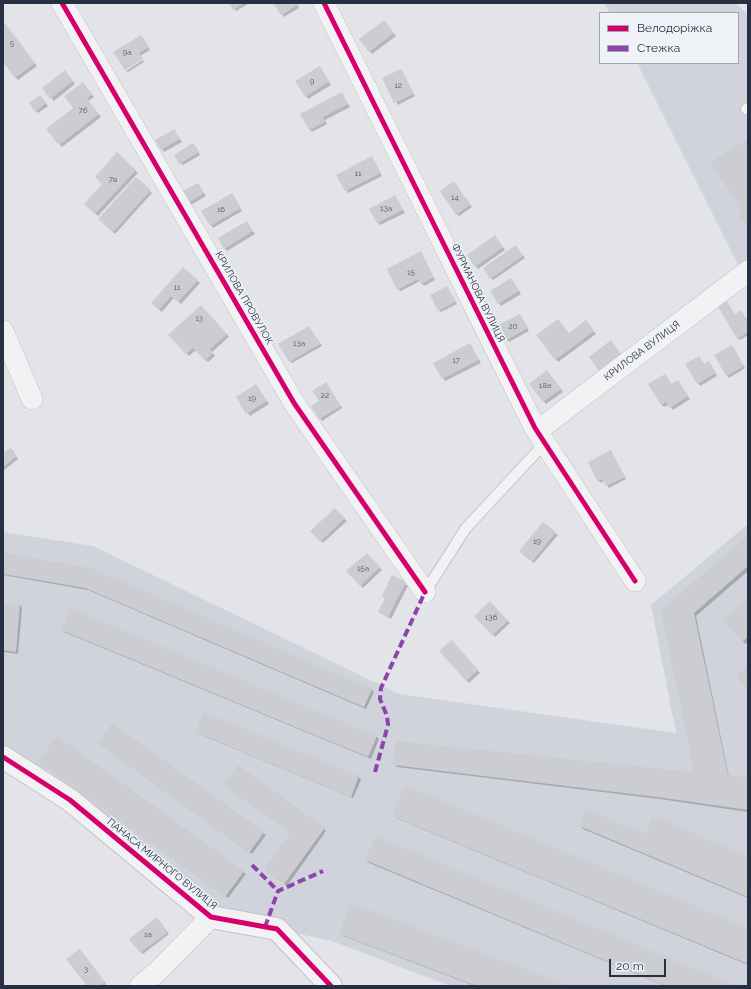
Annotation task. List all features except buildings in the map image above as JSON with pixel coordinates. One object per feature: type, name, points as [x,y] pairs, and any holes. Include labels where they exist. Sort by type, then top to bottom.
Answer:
[{"type":"street","name":"КРИЛОВА ПРОВУЛОК","points":[[62,3],[294,403],[425,592]]},
{"type":"street","name":"ФУРМАНОВА ВУЛИЦЯ","points":[[324,3],[541,437],[635,580]]},
{"type":"street","name":"КРИЛОВА ВУЛИЦЯ","points":[[541,437],[748,272]]},
{"type":"street","points":[[3,331],[32,399]]},
{"type":"street","name":"ПАНАСА МИРНОГО ВУЛИЦЯ","points":[[3,756],[70,800],[211,917],[277,929],[331,986]]},
{"type":"street","points":[[140,986],[157,972],[211,917]]},
{"type":"lane","points":[[425,592],[466,528],[541,437]]},
{"type":"shaded area","points":[[604,3],[736,3],[748,15],[748,259],[738,265],[638,64],[739,64],[739,12],[609,12]]},
{"type":"shaded area","points":[[748,524],[748,986],[450,986],[332,941],[211,917],[3,757],[3,532],[93,546],[399,694],[676,733],[651,605]]},
{"type":"marked path","points":[[375,772],[388,725],[387,716],[380,699],[381,688],[425,592]]},
{"type":"marked path","points":[[252,865],[278,891]]},
{"type":"marked path","points":[[265,927],[278,891],[323,871]]},
{"type":"cycle path","points":[[62,3],[294,403],[425,592]]},
{"type":"cycle path","points":[[324,3],[535,428],[635,581]]},
{"type":"cycle path","points":[[3,757],[70,800],[211,917],[277,929],[331,986]]}]
